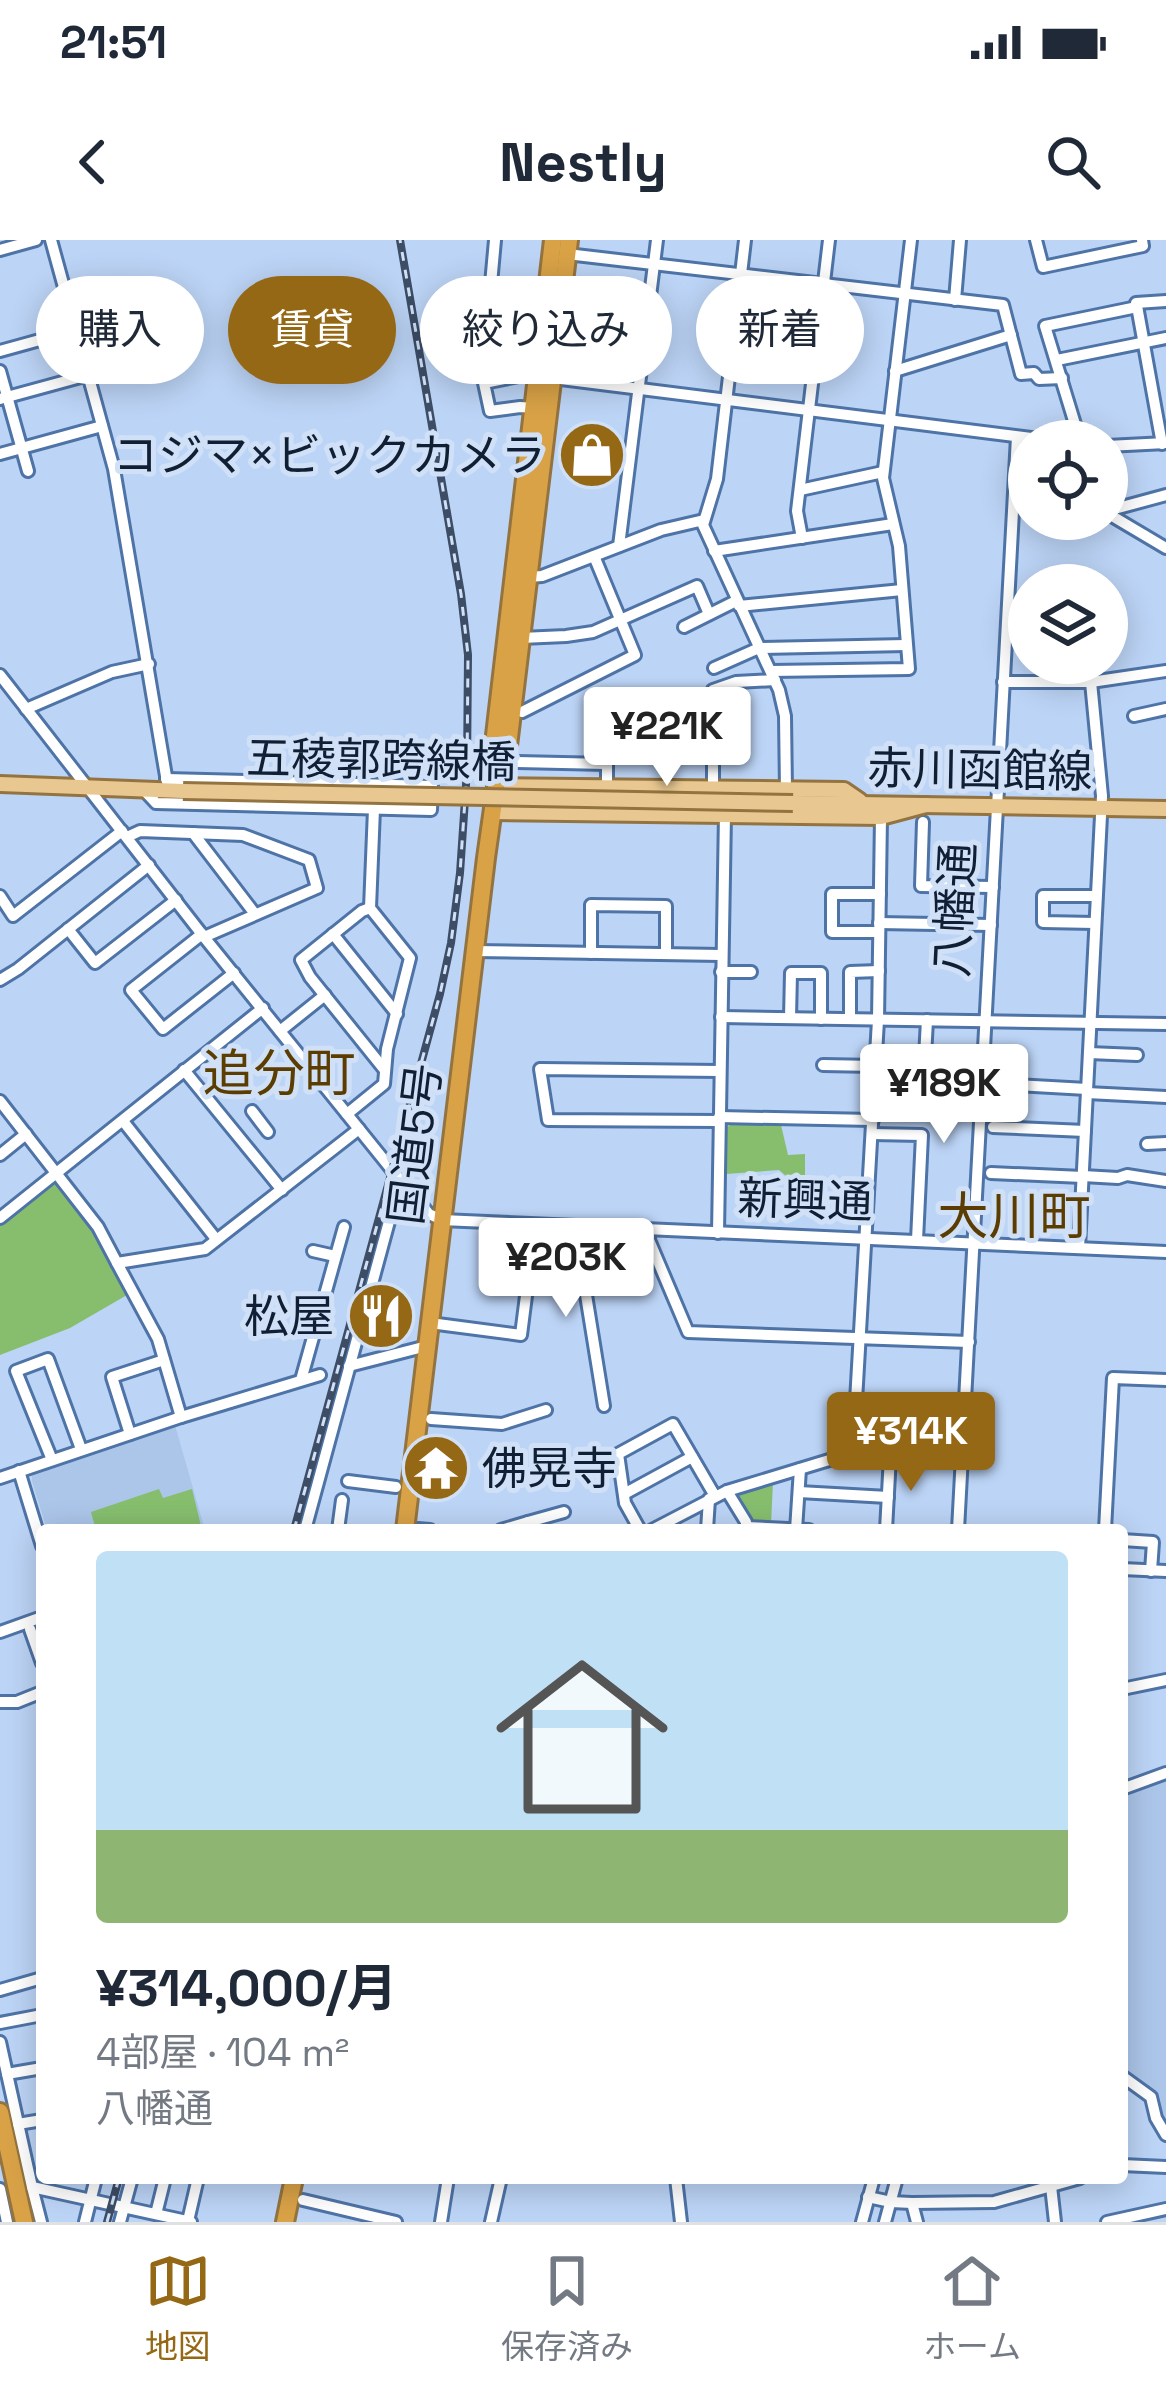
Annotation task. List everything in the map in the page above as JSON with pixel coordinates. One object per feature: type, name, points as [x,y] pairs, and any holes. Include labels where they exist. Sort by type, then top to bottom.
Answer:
[{"type":"highway","name":"国道5号","points":[[549,276],[553,240]]},
{"type":"highway","name":"国道5号","points":[[504,771],[494,744],[534,408],[542,384]]},
{"type":"highway","name":"国道5号","points":[[405,1524],[493,812],[508,746],[543,384]]},
{"type":"highway","points":[[0,2112],[24,2222]]},
{"type":"highway","points":[[285,2222],[293,2184]]},
{"type":"main road","points":[[504,771],[608,788],[713,789],[790,796]]},
{"type":"main road","points":[[0,784],[172,787]]},
{"type":"main road","name":"五稜郭跨線橋","points":[[172,787],[790,796]]},
{"type":"main road","name":"赤川函館線","points":[[790,796],[866,804],[1166,808]]},
{"type":"main road","points":[[493,812],[881,817],[926,805]]},
{"type":"street","points":[[0,250],[37,240]]},
{"type":"street","points":[[51,240],[61,276]]},
{"type":"street","points":[[492,276],[495,240]]},
{"type":"street","points":[[619,546],[657,240]]},
{"type":"street","points":[[745,240],[717,479],[703,526],[773,676],[785,716],[790,796]]},
{"type":"street","points":[[825,276],[829,240]]},
{"type":"street","points":[[713,789],[713,690],[773,676],[909,672],[899,546],[883,472],[911,240]]},
{"type":"street","points":[[956,300],[960,240]]},
{"type":"street","points":[[1036,240],[1043,267],[1143,246],[1142,240]]},
{"type":"street","points":[[568,247],[653,264],[758,276]]},
{"type":"street","points":[[864,288],[1003,305],[1021,374],[1062,378]]},
{"type":"street","points":[[1074,420],[1046,326],[1166,301]]},
{"type":"street","points":[[1128,445],[1164,443],[1137,304]]},
{"type":"street","points":[[895,371],[1011,335]]},
{"type":"street","points":[[1057,360],[1166,338]]},
{"type":"street","points":[[0,351],[36,341]]},
{"type":"street","points":[[0,371],[28,471]]},
{"type":"street","points":[[1151,385],[1166,382]]},
{"type":"street","points":[[4,398],[55,384]]},
{"type":"street","points":[[90,384],[124,521],[172,787],[432,786],[431,810],[156,802],[144,790]]},
{"type":"street","points":[[484,384],[490,412],[534,408]]},
{"type":"street","points":[[599,384],[1008,436]]},
{"type":"street","points":[[802,538],[797,511],[811,384]]},
{"type":"street","points":[[0,454],[102,426]]},
{"type":"street","points":[[800,490],[883,472]]},
{"type":"street","points":[[1128,506],[1166,494]]},
{"type":"street","points":[[528,577],[704,520]]},
{"type":"street","points":[[713,551],[892,524]]},
{"type":"street","points":[[1128,524],[1165,546]]},
{"type":"street","name":"八幡通","points":[[958,1524],[1011,540]]},
{"type":"street","points":[[522,712],[635,655],[594,556]]},
{"type":"street","points":[[521,638],[593,632],[697,586],[710,614]]},
{"type":"street","points":[[684,627],[738,604],[902,590]]},
{"type":"street","points":[[713,668],[759,648],[906,645]]},
{"type":"street","points":[[26,709],[112,673],[149,664]]},
{"type":"street","points":[[1128,676],[1166,670]]},
{"type":"street","points":[[0,675],[400,1180],[429,1214],[442,1220]]},
{"type":"street","points":[[1003,682],[1008,682]]},
{"type":"street","points":[[1079,1248],[1102,796],[1091,684]]},
{"type":"street","points":[[607,702],[608,788]]},
{"type":"street","points":[[1134,716],[1166,710]]},
{"type":"street","points":[[504,771],[608,764]]},
{"type":"street","points":[[347,1114],[384,1084],[410,958],[370,908],[374,809]]},
{"type":"street","points":[[718,1233],[725,814]]},
{"type":"street","points":[[853,1453],[878,1020],[881,817]]},
{"type":"street","points":[[923,822],[921,886],[993,887]]},
{"type":"street","points":[[0,896],[14,916],[125,834],[140,831],[243,835],[309,860],[317,888],[203,935],[131,990],[163,1029],[234,973]]},
{"type":"street","points":[[193,833],[255,914]]},
{"type":"street","points":[[0,980],[148,865]]},
{"type":"street","points":[[880,894],[832,894],[832,932],[991,925]]},
{"type":"street","points":[[1095,923],[1043,922],[1043,896],[1096,896]]},
{"type":"street","points":[[68,929],[95,963],[176,899]]},
{"type":"street","points":[[591,953],[591,904],[666,906],[666,954]]},
{"type":"street","points":[[370,908],[301,960],[384,1069]]},
{"type":"street","points":[[333,934],[397,1014]]},
{"type":"street","points":[[475,952],[722,955]]},
{"type":"street","points":[[850,1019],[850,972],[878,971]]},
{"type":"street","points":[[721,972],[751,972]]},
{"type":"street","points":[[790,1018],[791,973],[821,973],[821,1019]]},
{"type":"street","points":[[280,1030],[325,995]]},
{"type":"street","points":[[0,1218],[262,1008]]},
{"type":"street","points":[[721,1017],[1166,1024]]},
{"type":"street","points":[[923,1094],[926,1020]]},
{"type":"street","points":[[1089,1053],[1137,1055]]},
{"type":"street","points":[[823,1065],[875,1066]]},
{"type":"street","points":[[184,1070],[282,1190]]},
{"type":"street","points":[[720,1072],[540,1070],[548,1120],[872,1120]]},
{"type":"street","points":[[996,1084],[1166,1097]]},
{"type":"street","points":[[874,1092],[968,1095]]},
{"type":"street","points":[[0,1102],[98,1227],[158,1340],[181,1417]]},
{"type":"street","points":[[123,1120],[217,1240]]},
{"type":"street","points":[[239,1138],[260,1122]]},
{"type":"street","points":[[993,1127],[1085,1131]]},
{"type":"street","points":[[117,1263],[205,1249],[359,1129]]},
{"type":"street","points":[[0,1155],[26,1134]]},
{"type":"street","points":[[872,1134],[922,1136],[917,1240]]},
{"type":"street","points":[[1147,1144],[1166,1143]]},
{"type":"street","points":[[991,1173],[1127,1175],[1166,1181]]},
{"type":"street","points":[[307,1524],[400,1180]]},
{"type":"street","name":"新興通","points":[[442,1220],[1166,1252]]},
{"type":"street","points":[[301,1380],[344,1227]]},
{"type":"street","points":[[575,1227],[604,1406]]},
{"type":"street","points":[[649,1231],[688,1332],[969,1342]]},
{"type":"street","points":[[430,1324],[521,1335],[534,1233]]},
{"type":"street","points":[[313,1251],[335,1256]]},
{"type":"street","points":[[350,1366],[427,1346]]},
{"type":"street","points":[[52,1460],[16,1371],[48,1360],[81,1450]]},
{"type":"street","points":[[130,1434],[112,1377],[164,1360]]},
{"type":"street","points":[[0,1478],[320,1375]]},
{"type":"street","points":[[1105,1524],[1113,1378],[1166,1381]]},
{"type":"street","points":[[431,1419],[502,1424],[547,1409]]},
{"type":"street","points":[[637,1524],[625,1503],[618,1454],[673,1424],[717,1495],[746,1524]]},
{"type":"street","points":[[663,1524],[717,1495],[853,1453],[962,1460]]},
{"type":"street","points":[[886,1524],[890,1456]]},
{"type":"street","points":[[624,1494],[692,1457]]},
{"type":"street","points":[[796,1524],[800,1469]]},
{"type":"street","points":[[19,1471],[36,1526]]},
{"type":"street","points":[[348,1481],[396,1486]]},
{"type":"street","points":[[799,1492],[888,1497]]},
{"type":"street","points":[[709,1524],[717,1495]]},
{"type":"street","points":[[339,1524],[342,1500]]},
{"type":"street","points":[[534,1524],[564,1512]]},
{"type":"street","points":[[1128,1540],[1153,1542],[1151,1570]]},
{"type":"street","points":[[1128,1569],[1166,1571]]},
{"type":"street","points":[[0,1632],[36,1619]]},
{"type":"street","points":[[30,1629],[36,1646]]},
{"type":"street","points":[[1128,1688],[1166,1680]]},
{"type":"street","points":[[0,1702],[36,1694]]},
{"type":"street","points":[[1128,1787],[1166,1773]]},
{"type":"street","points":[[0,1990],[36,1980]]},
{"type":"street","points":[[0,2023],[36,2016]]},
{"type":"street","points":[[0,2042],[41,2222]]},
{"type":"street","points":[[8,2074],[36,2069]]},
{"type":"street","points":[[1128,2080],[1151,2097],[1166,2135]]},
{"type":"street","points":[[18,2124],[36,2121]]},
{"type":"street","points":[[1128,2165],[1166,2167]]},
{"type":"street","points":[[85,2222],[94,2184]]},
{"type":"street","points":[[120,2222],[130,2184]]},
{"type":"street","points":[[156,2214],[164,2184]]},
{"type":"street","points":[[32,2187],[189,2222],[197,2184]]},
{"type":"street","points":[[441,2222],[447,2184]]},
{"type":"street","points":[[491,2222],[500,2184]]},
{"type":"street","points":[[677,2184],[681,2222]]},
{"type":"street","points":[[862,2222],[872,2184]]},
{"type":"street","points":[[885,2222],[896,2184]]},
{"type":"street","points":[[868,2197],[912,2203],[994,2202],[1034,2185],[1058,2184]]},
{"type":"street","points":[[1051,2186],[1054,2222]]},
{"type":"street","points":[[0,2188],[8,2222]]},
{"type":"street","points":[[303,2200],[395,2222]]},
{"type":"street","points":[[912,2203],[916,2222]]},
{"type":"street","points":[[1107,2222],[1166,2209]]},
{"type":"shaded area","points":[[175,1425],[203,1524],[45,1524],[32,1474]]},
{"type":"shaded area","points":[[1166,1781],[1166,2128],[1156,2099],[1128,2078],[1128,1796]]},
{"type":"green space","points":[[731,1124],[781,1125],[788,1155],[805,1154],[805,1182],[793,1182],[779,1170],[726,1174],[726,1128]]},
{"type":"green space","points":[[60,1184],[94,1232],[127,1295],[70,1328],[0,1355],[0,1226]]},
{"type":"green space","points":[[773,1482],[771,1524],[753,1521],[738,1499],[741,1492]]},
{"type":"green space","points":[[159,1489],[163,1498],[192,1489],[201,1524],[94,1524],[91,1512]]},
{"type":"railway","points":[[296,1524],[440,994],[460,873],[468,655],[400,240]]},
{"type":"railway","points":[[107,2222],[117,2184]]},
{"type":"place","name":"コジマ×ビックカメラ","points":[[592,455]]},
{"type":"place","name":"松屋","points":[[381,1316]]},
{"type":"place","name":"佛晃寺","points":[[436,1468]]},
{"type":"district","name":"追分町","points":[[279,1073]]},
{"type":"district","name":"大川町","points":[[1014,1216]]}]
